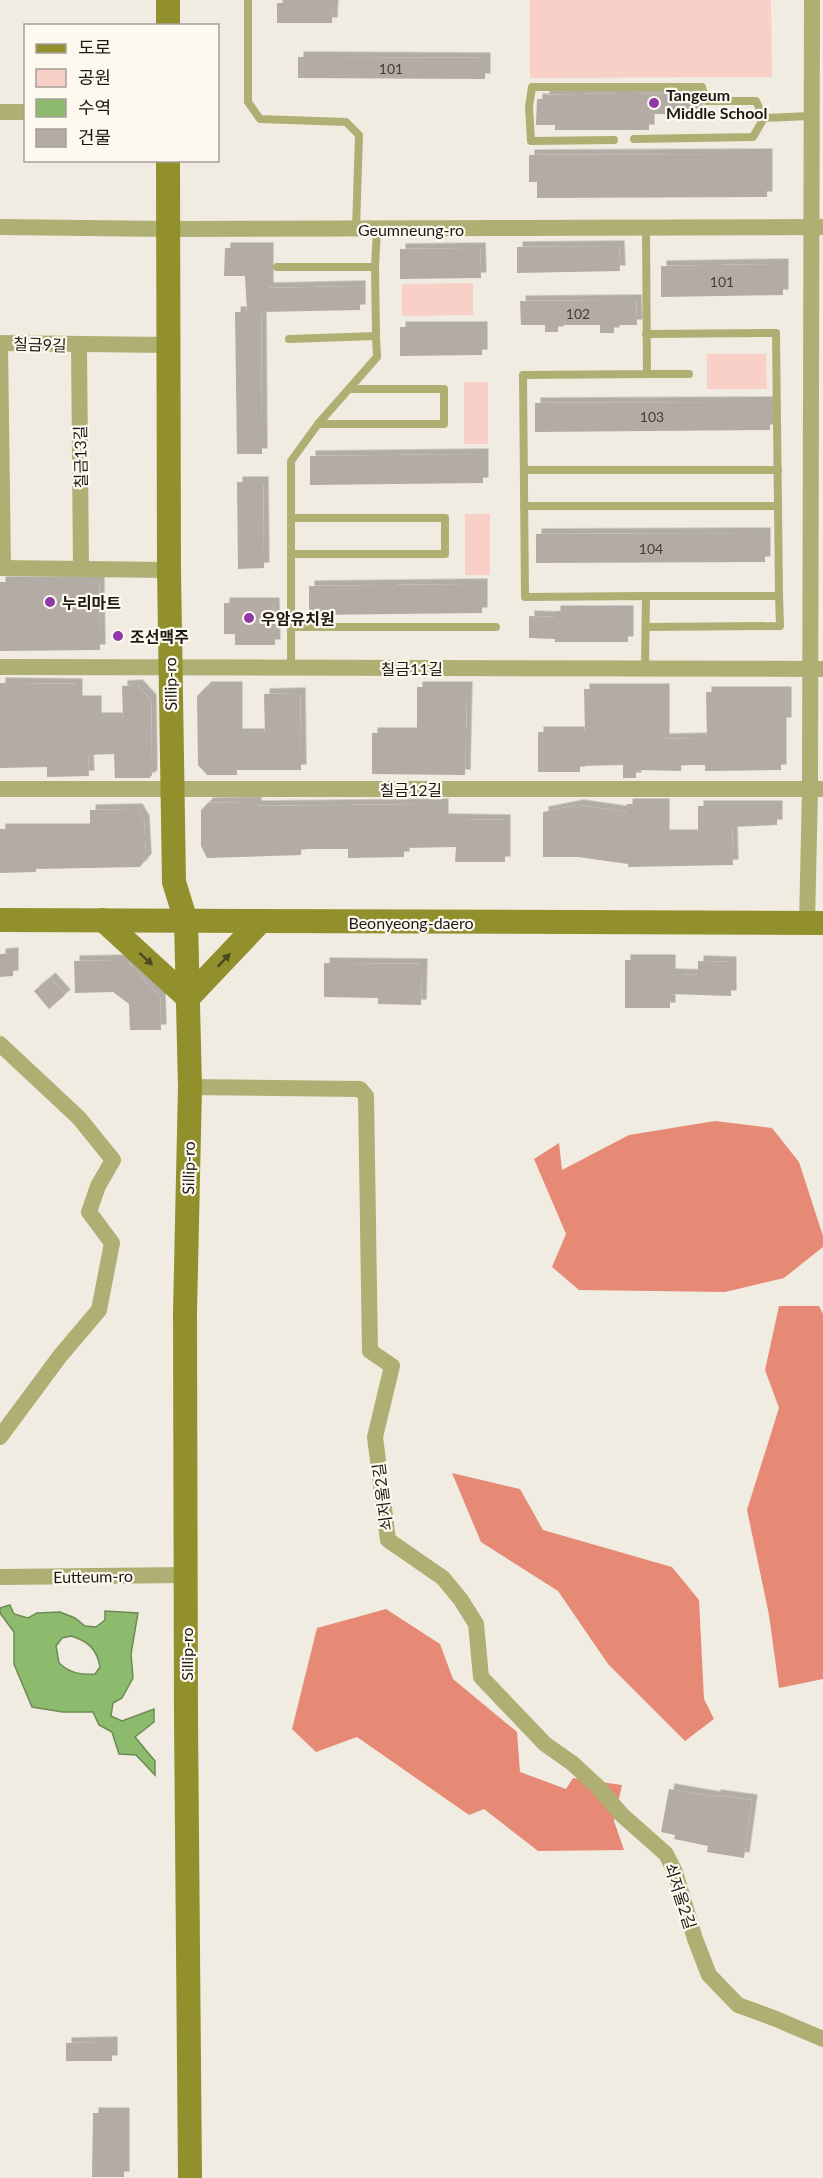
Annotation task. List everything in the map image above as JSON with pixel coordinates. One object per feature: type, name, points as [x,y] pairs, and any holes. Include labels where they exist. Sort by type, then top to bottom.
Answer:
[{"type":"street","points":[[168,0],[168,24]]},
{"type":"street","points":[[812,0],[812,116],[817,227],[815,923]]},
{"type":"street","points":[[0,112],[24,112]]},
{"type":"street","name":"Sillip-ro","points":[[168,162],[167,345],[174,882],[186,921],[190,1088],[185,1313],[190,2178]]},
{"type":"street","name":"Geumneung-ro","points":[[0,228],[817,227]]},
{"type":"street","points":[[0,343],[2,568],[169,570]]},
{"type":"street","name":"칠금9길","points":[[0,343],[167,345]]},
{"type":"street","name":"칠금13길","points":[[79,345],[81,569]]},
{"type":"street","name":"칠금11길","points":[[0,667],[816,669]]},
{"type":"street","name":"칠금12길","points":[[0,789],[816,789]]},
{"type":"street","name":"Beonyeong-daero","points":[[0,920],[815,923]]},
{"type":"street","points":[[103,920],[188,998],[260,922]]},
{"type":"street","points":[[0,1044],[80,1118],[113,1160],[98,1186],[89,1212],[112,1243],[99,1310],[60,1356],[0,1437]]},
{"type":"street","name":"쇠저울2길","points":[[190,1088],[360,1089],[366,1096],[370,1351],[392,1366],[375,1437],[388,1540],[443,1578],[461,1600],[476,1624],[481,1677],[545,1744],[589,1778],[622,1815],[666,1854],[675,1872],[695,1939],[709,1975],[738,2005],[823,2039]]},
{"type":"street","name":"Eutteum-ro","points":[[0,1577],[187,1575]]},
{"type":"lane","points":[[248,0],[248,102],[260,119],[346,122],[359,135],[356,229]]},
{"type":"lane","points":[[614,140],[531,141],[529,107],[532,87],[702,87],[706,101],[756,101],[764,118]]},
{"type":"lane","points":[[764,118],[812,116]]},
{"type":"lane","points":[[634,139],[753,137],[764,118]]},
{"type":"lane","points":[[646,228],[647,374]]},
{"type":"lane","points":[[291,667],[291,461],[318,424],[377,357],[375,267],[377,229]]},
{"type":"lane","points":[[277,267],[375,267]]},
{"type":"lane","points":[[646,334],[776,333],[780,626],[646,627]]},
{"type":"lane","points":[[289,339],[376,336]]},
{"type":"lane","points":[[689,374],[522,375],[525,597],[779,596]]},
{"type":"lane","points":[[318,424],[444,424],[444,389],[351,389]]},
{"type":"lane","points":[[524,470],[778,470]]},
{"type":"lane","points":[[524,506],[778,506]]},
{"type":"lane","points":[[291,518],[445,518],[445,554],[291,554]]},
{"type":"lane","points":[[645,669],[646,596]]},
{"type":"lane","points":[[291,627],[496,627]]},
{"type":"green space","points":[[530,0],[771,0],[772,77],[530,78]]},
{"type":"green space","points":[[473,283],[473,315],[402,316],[402,284]]},
{"type":"green space","points":[[707,354],[766,354],[767,389],[707,389]]},
{"type":"green space","points":[[464,382],[488,382],[488,444],[464,444]]},
{"type":"green space","points":[[465,514],[490,514],[490,575],[465,575]]},
{"type":"shaded area","points":[[715,1121],[772,1128],[799,1162],[823,1236],[823,1247],[784,1278],[725,1292],[579,1290],[552,1267],[566,1234],[534,1159],[559,1143],[562,1170],[629,1135]]},
{"type":"shaded area","points":[[779,1306],[819,1306],[823,1314],[823,1679],[779,1688],[769,1615],[747,1510],[779,1408],[765,1370]]},
{"type":"shaded area","points":[[452,1473],[520,1489],[543,1530],[672,1567],[699,1600],[704,1699],[714,1719],[685,1741],[608,1664],[558,1591],[481,1542]]},
{"type":"shaded area","points":[[386,1609],[440,1644],[453,1679],[517,1732],[520,1772],[566,1789],[573,1778],[622,1785],[614,1821],[624,1850],[538,1851],[484,1809],[469,1815],[357,1737],[316,1752],[292,1729],[317,1628]]},
{"type":"water","points":[[10,1605],[14,1614],[28,1618],[37,1613],[60,1612],[75,1618],[85,1626],[96,1627],[105,1620],[105,1611],[138,1613],[131,1654],[133,1678],[122,1698],[113,1703],[111,1716],[122,1721],[154,1709],[154,1722],[135,1737],[155,1761],[155,1775],[136,1755],[119,1754],[112,1732],[99,1725],[93,1712],[63,1712],[32,1707],[14,1664],[14,1632],[0,1613],[0,1608]],"holes":[[[71,1636],[87,1643],[97,1655],[100,1667],[95,1674],[76,1673],[59,1663],[56,1646],[62,1638]]]},
{"type":"building","points":[[277,3],[333,3],[332,23],[277,23]]},
{"type":"building","points":[[298,57],[485,58],[485,79],[298,78]]},
{"type":"building","points":[[697,94],[697,114],[649,114],[649,130],[555,130],[555,125],[536,125],[537,99],[544,99],[544,95]]},
{"type":"building","points":[[767,154],[767,197],[537,198],[537,182],[529,182],[529,155]]},
{"type":"building","points":[[619,246],[620,271],[517,273],[517,247]]},
{"type":"building","points":[[225,248],[268,248],[268,288],[360,286],[360,310],[261,312],[262,454],[237,454],[235,312],[247,312],[245,276],[224,276]]},
{"type":"building","points":[[480,248],[481,278],[400,279],[400,249]]},
{"type":"building","points":[[783,264],[783,295],[661,297],[661,266]]},
{"type":"building","points":[[636,300],[637,325],[614,325],[614,333],[600,333],[600,325],[558,325],[558,332],[545,332],[545,325],[521,325],[520,301]]},
{"type":"building","points":[[400,327],[482,327],[482,355],[400,356]]},
{"type":"building","points":[[770,402],[770,430],[535,432],[535,403]]},
{"type":"building","points":[[483,454],[483,483],[310,485],[310,456]]},
{"type":"building","points":[[237,482],[263,482],[264,568],[238,569]]},
{"type":"building","points":[[765,533],[765,562],[536,563],[536,534]]},
{"type":"building","name":"누리마트","points":[[0,582],[99,582],[100,650],[0,651]]},
{"type":"building","points":[[482,584],[482,613],[309,615],[309,586]]},
{"type":"building","name":"우암유치원","points":[[224,603],[274,603],[275,645],[235,645],[235,634],[224,634]]},
{"type":"building","points":[[555,611],[628,611],[628,642],[555,642],[555,639],[529,638],[529,616],[555,617]]},
{"type":"building","points":[[0,683],[77,684],[77,701],[96,701],[96,718],[123,718],[122,686],[137,685],[151,700],[152,775],[149,778],[115,778],[114,754],[88,755],[89,776],[47,777],[47,767],[0,768]]},
{"type":"building","points":[[206,687],[237,687],[237,734],[265,734],[264,694],[300,693],[301,770],[237,770],[237,775],[207,775],[198,765],[197,696]]},
{"type":"building","points":[[417,687],[467,687],[465,775],[372,774],[372,733],[417,733]]},
{"type":"building","points":[[584,689],[664,689],[664,739],[707,738],[706,692],[786,692],[786,723],[781,723],[781,770],[705,771],[705,765],[681,765],[681,771],[636,770],[636,778],[623,778],[623,765],[580,766],[580,772],[538,772],[538,732],[585,732]]},
{"type":"building","points":[[256,802],[256,806],[443,804],[443,819],[505,820],[505,862],[455,862],[456,847],[404,848],[404,857],[348,858],[348,849],[301,849],[301,855],[207,858],[201,846],[201,810],[208,803]]},
{"type":"building","points":[[627,804],[664,804],[664,835],[698,835],[698,806],[777,806],[777,825],[732,827],[733,865],[628,867],[628,864],[578,857],[543,857],[543,812],[578,805],[627,812]]},
{"type":"building","points":[[137,809],[144,821],[146,859],[140,867],[36,869],[36,872],[0,873],[0,829],[90,829],[90,810]]},
{"type":"building","points":[[13,953],[13,976],[0,977],[0,954]]},
{"type":"building","points":[[126,960],[160,997],[161,1030],[130,1030],[129,1004],[113,992],[75,993],[74,961]]},
{"type":"building","points":[[625,960],[670,960],[670,974],[698,975],[698,961],[731,962],[731,996],[670,994],[670,1008],[625,1008]]},
{"type":"building","points":[[324,963],[422,964],[421,1005],[378,1004],[378,998],[324,997]]},
{"type":"building","points":[[50,978],[65,995],[49,1009],[34,991]]},
{"type":"building","points":[[669,1789],[715,1797],[715,1795],[752,1800],[744,1858],[707,1852],[708,1846],[674,1839],[675,1835],[661,1832]]},
{"type":"building","points":[[112,2042],[112,2061],[66,2061],[66,2043]]},
{"type":"building","points":[[93,2113],[124,2113],[124,2177],[92,2177]]},
{"type":"place","name":"Tangeum Middle School","points":[[654,103]]},
{"type":"place","name":"누리마트","points":[[50,602]]},
{"type":"place","name":"우암유치원","points":[[249,618]]},
{"type":"place","name":"조선맥주","points":[[118,636]]}]
